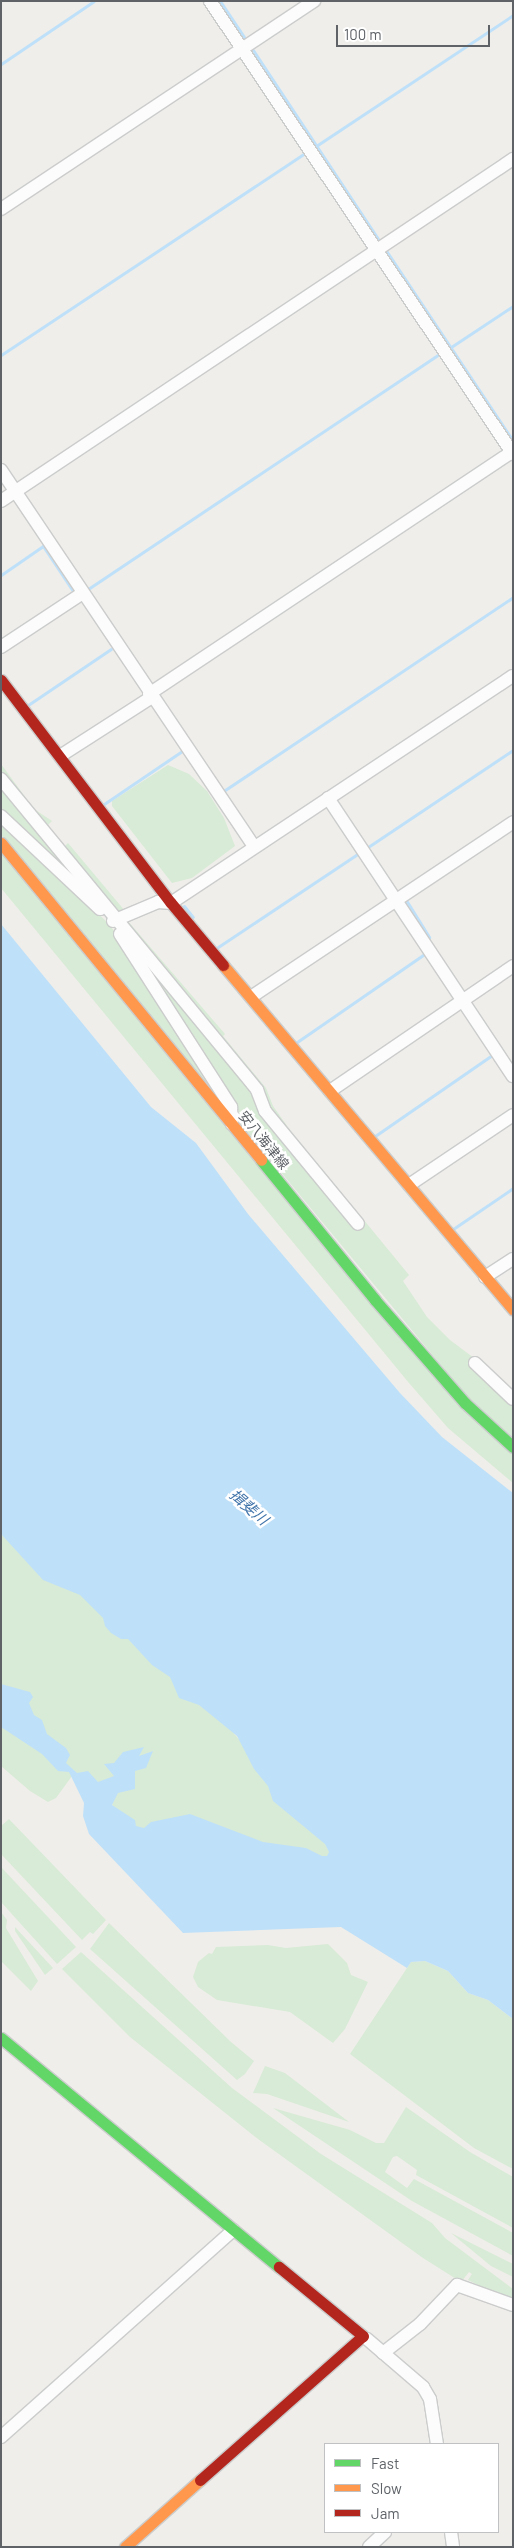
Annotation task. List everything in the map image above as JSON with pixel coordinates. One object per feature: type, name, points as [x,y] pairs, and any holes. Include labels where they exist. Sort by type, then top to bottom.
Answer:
[{"type":"street","points":[[60,756],[512,452],[210,1]]},
{"type":"street","points":[[1,209],[314,1]]},
{"type":"street","points":[[1,501],[513,159]]},
{"type":"street","points":[[1,470],[254,847]]},
{"type":"street","points":[[1,647],[83,593]]},
{"type":"street","points":[[115,920],[158,902],[170,903],[513,676]]},
{"type":"street","points":[[1,680],[170,903],[513,1310]]},
{"type":"street","points":[[1,779],[115,920],[257,1090],[265,1112],[358,1224]]},
{"type":"street","points":[[328,798],[513,1076]]},
{"type":"street","points":[[1,816],[115,920],[231,1107],[232,1124]]},
{"type":"street","points":[[250,997],[513,822]]},
{"type":"street","name":"安八海津線","points":[[1,843],[388,1315],[465,1404],[513,1447]]},
{"type":"street","points":[[330,1091],[513,966]]},
{"type":"street","points":[[409,1185],[513,1115]]},
{"type":"street","points":[[485,1277],[513,1259]]},
{"type":"street","points":[[475,1363],[513,1399]]},
{"type":"street","points":[[1,2038],[67,2089],[233,2230],[363,2336],[125,2547]]},
{"type":"street","points":[[1,2437],[233,2230]]},
{"type":"street","points":[[383,2353],[420,2324],[457,2285],[513,2305]]},
{"type":"street","points":[[367,2339],[423,2388],[430,2399],[437,2443]]},
{"type":"street","points":[[368,2547],[384,2533]]},
{"type":"street","points":[[451,2533],[454,2547]]},
{"type":"green space","points":[[1,764],[34,809],[52,821],[46,827],[1,774]]},
{"type":"green space","points":[[168,765],[189,774],[207,791],[224,818],[235,846],[192,878],[172,883],[112,806],[112,801]]},
{"type":"green space","points":[[1,784],[103,906],[1,812]]},
{"type":"green space","points":[[1,820],[110,925],[227,1109],[1,835]]},
{"type":"green space","points":[[68,843],[125,911],[119,913],[63,848]]},
{"type":"green space","points":[[1,851],[513,1454],[513,1483],[448,1428],[409,1383],[1,888]]},
{"type":"green space","points":[[127,920],[225,1034],[223,1036],[266,1088],[273,1106],[290,1130],[409,1275],[403,1281],[427,1317],[450,1340],[478,1361],[513,1403],[513,1438],[464,1393],[241,1124],[238,1109],[128,941],[130,939],[356,1226],[125,925]]},
{"type":"green space","points":[[1,1514],[202,1695],[340,1861],[144,1833],[115,1812],[111,1801],[72,1776],[56,1798],[48,1802],[30,1791],[1,1766]]},
{"type":"green space","points":[[9,1819],[106,1920],[93,1934],[90,1932],[82,1940],[1,1854],[1,1826]]},
{"type":"green space","points":[[1,1867],[76,1947],[57,1964],[1,1902]]},
{"type":"green space","points":[[1,1912],[7,1920],[6,1928],[38,1981],[31,1991],[1,1961]]},
{"type":"green space","points":[[109,1923],[231,2042],[254,2061],[245,2074],[237,2080],[90,1949]]},
{"type":"green space","points":[[15,1927],[53,1968],[45,1975],[15,1931]]},
{"type":"green space","points":[[328,1944],[347,1963],[351,1975],[368,1982],[345,2029],[333,2043],[290,2012],[217,2000],[198,1987],[193,1977],[198,1962],[209,1953],[212,1954],[216,1947],[268,1945],[286,1948]]},
{"type":"green space","points":[[81,1952],[232,2088],[321,2154],[432,2223],[445,2238],[513,2289],[513,2303],[468,2280],[472,2274],[469,2272],[461,2282],[423,2258],[258,2139],[130,2037],[62,1969]]},
{"type":"green space","points":[[425,1961],[448,1971],[468,1993],[488,2000],[513,2019],[513,2169],[474,2148],[350,2054],[411,1962]]},
{"type":"green space","points":[[265,2066],[285,2073],[349,2122],[267,2094],[253,2093]]},
{"type":"green space","points":[[406,2107],[470,2152],[513,2177],[513,2228],[416,2175],[417,2170],[397,2156],[393,2157],[385,2172],[407,2188],[414,2179],[513,2233],[513,2256],[412,2201],[273,2108],[350,2130],[376,2143],[384,2143]]},
{"type":"green space","points":[[451,2233],[513,2264],[513,2277],[491,2266]]},
{"type":"water","name":"揖斐川","points":[[1,924],[151,1107],[196,1143],[248,1214],[400,1393],[442,1437],[513,1493],[513,2019],[488,2000],[468,1993],[448,1971],[425,1961],[411,1962],[407,1968],[341,1927],[183,1933],[89,1834],[83,1816],[84,1803],[69,1772],[58,1771],[42,1754],[1,1727],[1,1684],[30,1692],[33,1697],[29,1703],[34,1715],[42,1720],[47,1734],[66,1748],[70,1755],[66,1763],[77,1773],[88,1771],[98,1782],[114,1776],[104,1764],[114,1763],[123,1752],[144,1747],[139,1756],[153,1751],[146,1768],[135,1771],[135,1789],[118,1793],[112,1805],[135,1820],[136,1826],[144,1828],[151,1822],[190,1814],[263,1842],[306,1848],[322,1856],[327,1856],[329,1852],[325,1844],[273,1801],[268,1786],[254,1769],[237,1736],[199,1705],[179,1698],[170,1677],[152,1665],[128,1639],[121,1639],[111,1633],[105,1626],[103,1618],[80,1595],[43,1580],[1,1534]]},
{"type":"waterway","points":[[1,64],[94,1]]},
{"type":"waterway","points":[[220,1],[246,40]]},
{"type":"waterway","points":[[316,146],[513,15]]},
{"type":"waterway","points":[[253,50],[380,242]]},
{"type":"waterway","points":[[1,355],[305,153]]},
{"type":"waterway","points":[[385,249],[513,441]]},
{"type":"waterway","points":[[451,347],[513,306]]},
{"type":"waterway","points":[[88,589],[440,353]]},
{"type":"waterway","points":[[1,575],[43,546],[73,591]]},
{"type":"waterway","points":[[222,792],[513,597]]},
{"type":"waterway","points":[[28,705],[111,649]]},
{"type":"waterway","points":[[368,847],[513,750]]},
{"type":"waterway","points":[[104,804],[182,751]]},
{"type":"waterway","points":[[218,947],[359,853]]},
{"type":"waterway","points":[[406,900],[429,937]]},
{"type":"waterway","points":[[184,906],[193,917]]},
{"type":"waterway","points":[[297,1042],[426,953]]},
{"type":"waterway","points":[[375,1136],[492,1055]]},
{"type":"waterway","points":[[453,1229],[513,1188]]},
{"type":"traffic: fast","points":[[261,1160],[375,1300],[465,1403],[513,1447]]},
{"type":"traffic: fast","points":[[1,2038],[279,2267]]},
{"type":"traffic: slow","points":[[1,843],[261,1160]]},
{"type":"traffic: slow","points":[[223,965],[513,1309]]},
{"type":"traffic: slow","points":[[125,2547],[200,2480]]},
{"type":"traffic: jam","points":[[1,680],[171,903],[223,965]]},
{"type":"traffic: jam","points":[[200,2480],[363,2336],[279,2267]]}]
